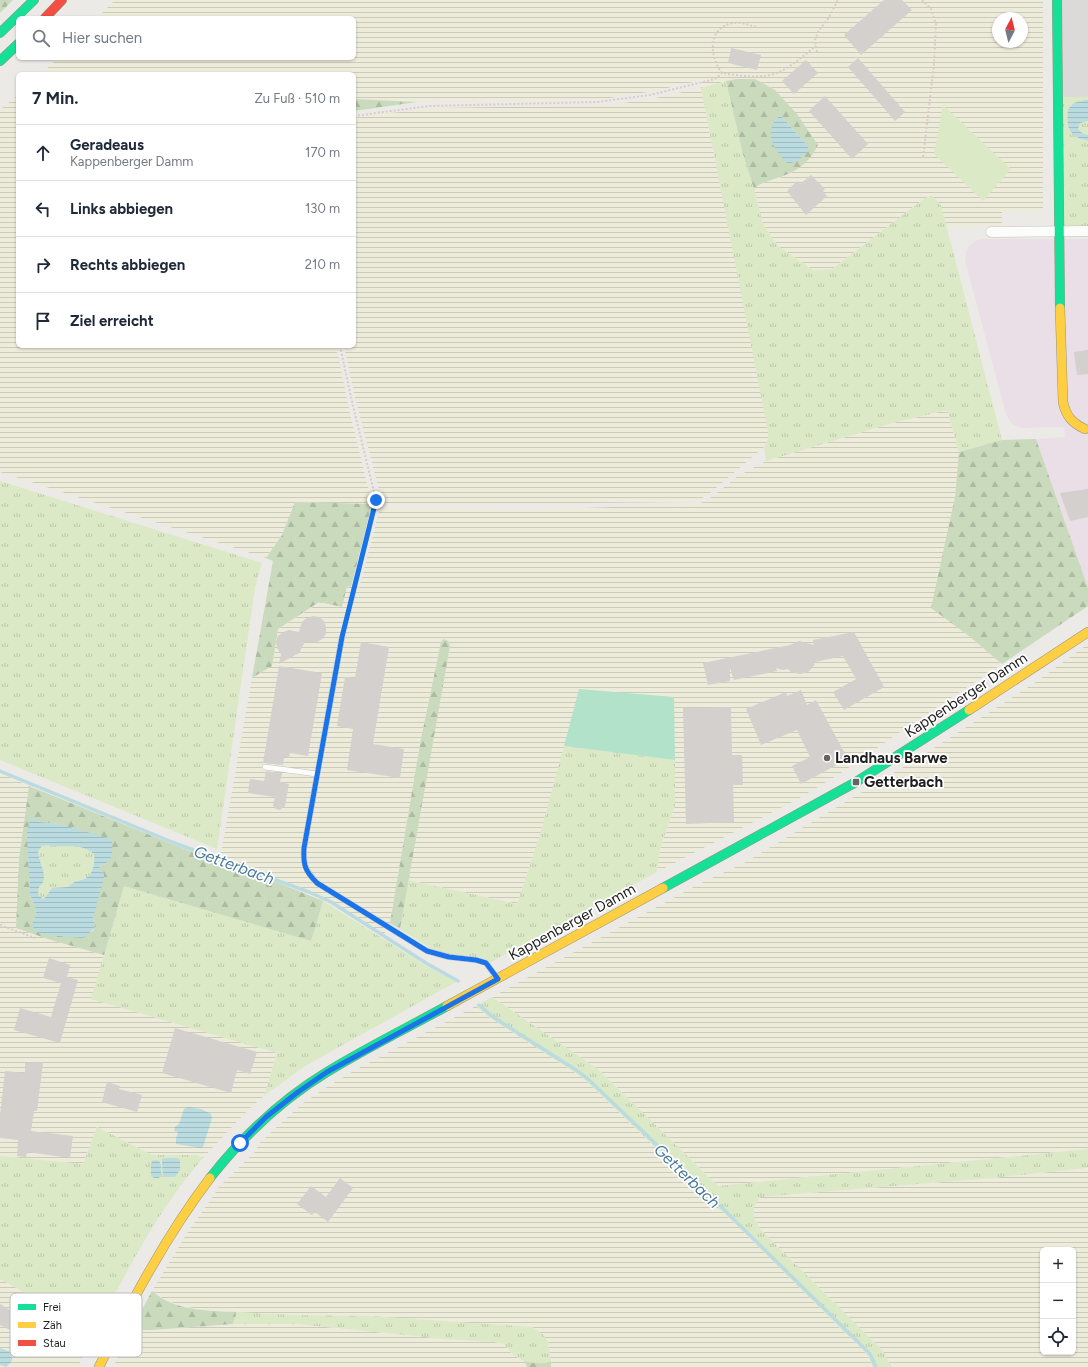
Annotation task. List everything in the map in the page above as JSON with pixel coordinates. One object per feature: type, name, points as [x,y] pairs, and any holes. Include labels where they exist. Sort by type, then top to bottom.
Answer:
[{"type":"main road","points":[[18,16],[34,0]]},
{"type":"main road","points":[[47,16],[62,0]]},
{"type":"main road","points":[[1057,0],[1062,396],[1065,410],[1074,425],[1084,429]]},
{"type":"main road","points":[[0,33],[16,17]]},
{"type":"main road","points":[[0,61],[16,46]]},
{"type":"main road","name":"Kappenberger Damm","points":[[137,1293],[189,1208],[221,1164],[266,1117],[298,1092],[327,1072],[856,782],[975,707],[1088,632]]},
{"type":"main road","name":"Kappenberger Damm","points":[[99,1367],[104,1357]]},
{"type":"street","points":[[991,232],[1088,231]]},
{"type":"lane","points":[[342,637],[304,848],[304,863],[309,875],[317,883],[427,951],[449,957],[476,960],[486,963],[498,979]]},
{"type":"lane","points":[[265,767],[317,774]]},
{"type":"path","points":[[817,52],[815,40],[819,30],[828,19],[838,0]]},
{"type":"path","points":[[922,0],[931,9],[936,24],[934,64],[923,158]]},
{"type":"path","points":[[756,26],[736,23],[726,25],[716,32],[713,43],[713,57],[722,73],[739,76],[768,76],[783,71],[816,46]]},
{"type":"path","points":[[356,116],[429,106],[598,102],[650,95],[715,79],[722,73]]},
{"type":"path","points":[[340,348],[376,500],[342,637]]},
{"type":"path","points":[[0,925],[36,938]]},
{"type":"shaded area","points":[[1062,0],[1088,0],[1088,97],[1063,97]]},
{"type":"shaded area","points":[[981,239],[1088,239],[1088,588],[1036,439],[1065,437],[1064,427],[1022,428],[1012,424],[1006,415],[965,260],[966,252],[969,246],[975,241]]},
{"type":"green space","points":[[0,0],[13,0],[0,13]]},
{"type":"green space","points":[[115,0],[1043,0],[1043,209],[1039,212],[1002,212],[1002,226],[945,227],[941,205],[932,197],[925,198],[832,269],[813,270],[778,246],[763,224],[754,189],[759,184],[789,175],[818,145],[775,90],[755,79],[736,79],[701,88],[702,80],[654,91],[597,100],[417,102],[356,99],[356,72],[43,72],[56,60],[356,60],[356,16],[99,16]]},
{"type":"green space","points":[[736,79],[755,79],[775,90],[797,114],[818,145],[810,158],[794,171],[763,183],[754,189],[743,154],[726,81]],"holes":[[[781,116],[808,146],[775,120]]]},
{"type":"green space","points":[[726,81],[743,154],[763,224],[778,246],[813,270],[832,269],[925,198],[932,196],[941,205],[1002,440],[959,452],[947,410],[889,424],[766,461],[764,447],[768,438],[768,432],[701,88]]},
{"type":"green space","points":[[701,88],[769,432],[764,447],[709,494],[695,502],[381,505],[379,490],[354,393],[344,348],[356,348],[356,118],[442,108],[612,105]]},
{"type":"green space","points":[[16,97],[16,348],[336,348],[349,409],[372,504],[295,502],[282,535],[266,558],[0,472],[0,110]]},
{"type":"green space","points":[[1063,97],[1088,97],[1088,100],[1085,100],[1067,117],[1086,141],[1088,141],[1088,226],[1064,226]]},
{"type":"green space","points":[[356,99],[417,102],[356,111]]},
{"type":"green space","points":[[943,105],[1011,169],[983,201],[934,154]]},
{"type":"green space","points":[[1088,121],[1088,135],[1082,133],[1078,129],[1080,123]]},
{"type":"green space","points":[[947,410],[959,452],[955,497],[969,636],[1002,664],[841,773],[796,800],[657,872],[660,849],[675,805],[674,737],[539,838],[517,904],[408,880],[450,646],[448,641],[444,639],[441,642],[420,744],[390,923],[384,934],[321,896],[260,872],[220,859],[252,678],[272,665],[278,629],[347,585],[359,588],[380,508],[527,510],[699,504],[713,496],[738,476],[766,461],[889,424]]},
{"type":"green space","points":[[1036,439],[1088,588],[1088,606],[1002,664],[969,636],[931,608],[955,497],[959,452],[1002,440]]},
{"type":"green space","points":[[0,481],[262,563],[255,588],[217,849],[0,760]]},
{"type":"green space","points":[[295,502],[372,504],[351,587],[347,586],[342,607],[319,602],[278,629],[272,666],[252,678],[273,561],[266,558],[282,535]]},
{"type":"green space","points":[[444,639],[448,641],[450,646],[400,929],[390,923],[420,744],[441,642]]},
{"type":"green space","points":[[1088,644],[1088,1149],[718,1186],[599,1070],[492,997],[697,885],[744,863],[920,757],[1033,684]]},
{"type":"green space","points":[[579,689],[674,697],[675,760],[564,746]]},
{"type":"green space","points":[[564,746],[675,760],[675,805],[660,849],[657,872],[486,965],[435,951],[400,929],[408,880],[517,904],[539,838]]},
{"type":"green space","points":[[0,773],[29,786],[19,859],[16,928],[51,940],[104,955],[92,999],[277,1053],[264,1096],[247,1111],[203,1158],[197,1155],[152,1155],[97,1127],[83,1164],[0,1156]]},
{"type":"green space","points":[[29,786],[187,850],[259,875],[323,901],[311,941],[124,886],[104,955],[51,940],[16,928],[19,859]],"holes":[[[37,820],[40,822],[59,824],[94,835],[108,863],[99,866],[93,918],[95,927],[93,931],[87,934],[32,924],[35,918],[36,909],[30,895],[28,846]]]},
{"type":"green space","points":[[42,846],[79,846],[94,854],[95,861],[92,872],[86,878],[79,880],[68,887],[52,888],[44,899],[39,896],[38,893],[44,876],[38,850]]},
{"type":"green space","points":[[124,886],[311,941],[323,901],[425,965],[456,982],[305,1066],[264,1096],[277,1053],[91,999]]},
{"type":"green space","points":[[492,997],[599,1070],[718,1186],[1088,1149],[1088,1168],[992,1178],[760,1197],[754,1209],[754,1216],[760,1229],[883,1351],[891,1367],[873,1367],[868,1356],[860,1346],[582,1077],[486,1015],[476,1006]]},
{"type":"green space","points":[[476,1006],[486,1015],[582,1077],[860,1346],[868,1356],[873,1367],[551,1367],[548,1342],[292,1315],[208,1311],[183,1306],[165,1300],[152,1291],[186,1235],[220,1186],[258,1149],[256,1146],[303,1103],[357,1069]]},
{"type":"green space","points":[[97,1127],[152,1155],[197,1155],[203,1158],[157,1220],[115,1293],[26,1293],[0,1279],[0,1156],[83,1164]]},
{"type":"green space","points":[[1088,1168],[1088,1367],[891,1367],[883,1351],[760,1229],[754,1218],[754,1206],[760,1197],[992,1178]]},
{"type":"green space","points":[[0,1279],[26,1293],[10,1293],[10,1357],[83,1357],[78,1367],[0,1367]]},
{"type":"green space","points":[[152,1291],[173,1304],[200,1310],[236,1312],[233,1324],[142,1330],[142,1310]]},
{"type":"green space","points":[[236,1312],[292,1315],[372,1316],[532,1327],[545,1337],[551,1361],[545,1364],[538,1364],[524,1361],[513,1355],[504,1344],[494,1342],[445,1339],[296,1324],[233,1324]]},
{"type":"green space","points":[[233,1324],[296,1324],[445,1339],[494,1342],[504,1344],[513,1355],[524,1361],[527,1367],[113,1367],[118,1357],[142,1357],[142,1330]]},
{"type":"green space","points":[[524,1361],[541,1363],[551,1361],[551,1367],[527,1367]]},
{"type":"water","points":[[1088,100],[1088,121],[1080,123],[1078,129],[1082,133],[1088,135],[1088,141],[1077,137],[1068,127],[1068,109],[1074,103]]},
{"type":"water","points":[[781,116],[808,146],[808,151],[799,160],[790,163],[787,163],[778,152],[772,141],[771,129],[778,117]]},
{"type":"water","points":[[34,818],[40,822],[59,824],[111,839],[112,854],[110,860],[99,866],[100,870],[104,874],[104,878],[93,918],[95,927],[83,938],[46,935],[35,931],[32,924],[35,918],[36,909],[30,895],[27,833],[30,819]],"holes":[[[42,846],[77,846],[88,850],[94,854],[93,867],[91,873],[86,878],[75,882],[68,887],[52,888],[44,899],[39,896],[38,893],[44,879],[38,851]]]},
{"type":"water","points":[[188,1107],[201,1109],[211,1114],[212,1118],[203,1147],[201,1148],[176,1144],[178,1132],[174,1131],[175,1127],[179,1124],[184,1109]]},
{"type":"water","points":[[177,1158],[180,1160],[180,1170],[175,1177],[163,1177],[162,1159]]},
{"type":"water","points":[[152,1161],[159,1161],[161,1167],[161,1174],[159,1178],[154,1178],[151,1176],[151,1164]]},
{"type":"water","points":[[0,1348],[10,1352],[10,1357],[12,1357],[12,1360],[6,1367],[0,1365]]},
{"type":"building","points":[[884,0],[902,0],[912,10],[861,55],[844,35]]},
{"type":"building","points":[[731,48],[761,55],[757,70],[728,63]]},
{"type":"building","points":[[858,58],[905,112],[895,121],[848,67]]},
{"type":"building","points":[[806,60],[818,73],[794,94],[782,81]]},
{"type":"building","points":[[825,96],[868,144],[852,159],[809,111]]},
{"type":"building","points":[[811,175],[825,189],[823,191],[827,196],[806,215],[787,191],[797,181],[800,184]]},
{"type":"building","points":[[1088,350],[1088,374],[1077,375],[1074,352]]},
{"type":"building","points":[[1088,489],[1088,517],[1070,521],[1060,493]]},
{"type":"building","points":[[313,616],[319,617],[324,621],[326,634],[317,642],[305,642],[299,653],[279,664],[281,654],[277,648],[276,642],[278,636],[289,630],[299,632],[302,622]]},
{"type":"building","points":[[854,632],[884,687],[844,710],[833,692],[856,679],[843,656],[815,662],[814,666],[808,672],[800,674],[791,672],[788,669],[783,670],[776,668],[777,671],[734,680],[730,668],[730,681],[708,685],[703,663],[790,645],[799,641],[814,645],[813,640]]},
{"type":"building","points":[[361,642],[389,647],[373,744],[404,749],[400,778],[347,770],[353,729],[337,726],[345,677],[355,678]]},
{"type":"building","points":[[279,666],[322,673],[308,756],[290,753],[289,758],[284,757],[283,765],[263,763]]},
{"type":"building","points":[[801,690],[807,705],[816,700],[848,759],[801,784],[792,766],[810,757],[797,730],[761,745],[746,709],[786,692],[787,696]]},
{"type":"building","points":[[731,707],[732,755],[742,755],[743,785],[733,785],[734,822],[686,824],[683,708]]},
{"type":"building","points":[[266,771],[282,773],[280,782],[289,784],[285,806],[280,810],[273,806],[275,797],[248,793],[250,779],[264,781]]},
{"type":"building","points":[[49,958],[70,965],[67,977],[78,980],[60,1043],[14,1030],[20,1008],[51,1017],[61,983],[43,978]]},
{"type":"building","points":[[175,1028],[257,1052],[250,1074],[237,1070],[231,1093],[162,1073]]},
{"type":"building","points":[[43,1062],[37,1111],[34,1111],[31,1131],[73,1136],[70,1158],[27,1152],[26,1157],[17,1156],[18,1140],[0,1138],[0,1116],[5,1071],[25,1073],[25,1063]]},
{"type":"building","points":[[107,1082],[120,1086],[119,1089],[142,1095],[137,1112],[102,1102]]},
{"type":"building","points":[[340,1178],[353,1188],[328,1222],[315,1212],[312,1215],[297,1204],[311,1186],[326,1197]]},
{"type":"building","points":[[0,1304],[10,1310],[10,1330],[0,1325]]},
{"type":"waterway","name":"Getterbach","points":[[0,771],[177,844],[309,892],[331,902],[426,963],[458,981]]},
{"type":"waterway","name":"Getterbach","points":[[479,1005],[493,1017],[588,1079],[702,1188],[861,1345],[870,1354],[876,1367]]},
{"type":"traffic: fast","points":[[18,16],[34,0]]},
{"type":"traffic: fast","points":[[1057,0],[1060,308]]},
{"type":"traffic: fast","points":[[0,33],[16,17]]},
{"type":"traffic: fast","points":[[0,61],[16,46]]},
{"type":"traffic: fast","points":[[663,888],[856,782],[969,710]]},
{"type":"traffic: fast","points":[[210,1178],[249,1133],[294,1094],[342,1063],[447,1006]]},
{"type":"traffic: slow","points":[[1060,308],[1063,402],[1070,418],[1076,424],[1085,429]]},
{"type":"traffic: slow","points":[[969,710],[1088,632]]},
{"type":"traffic: slow","points":[[447,1006],[663,888]]},
{"type":"traffic: slow","points":[[138,1293],[164,1246],[210,1178]]},
{"type":"traffic: slow","points":[[99,1367],[104,1357]]},
{"type":"traffic: jam","points":[[47,16],[62,0]]},
{"type":"place","name":"Landhaus Barwe","points":[[827,758]]},
{"type":"place","name":"Getterbach","points":[[856,782]]},
{"type":"route","points":[[240,1143],[266,1117],[327,1072],[498,979],[486,963],[476,960],[449,957],[427,951],[317,883],[309,875],[304,863],[304,848],[342,637],[376,500]]}]
